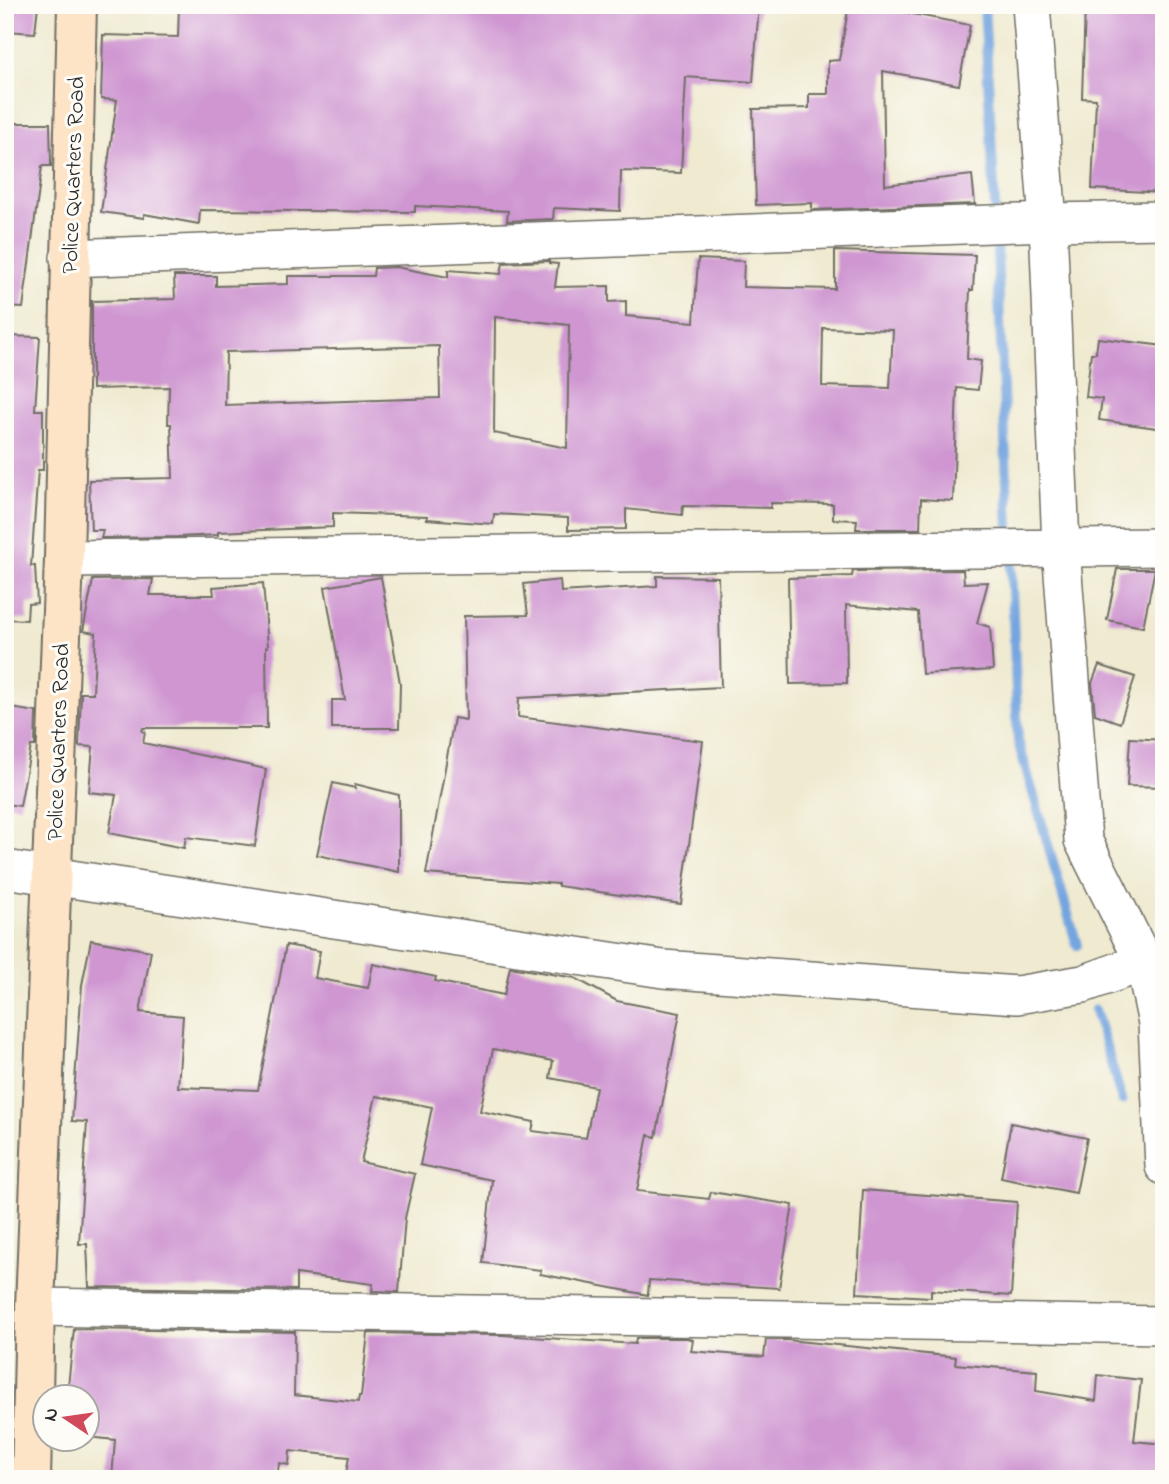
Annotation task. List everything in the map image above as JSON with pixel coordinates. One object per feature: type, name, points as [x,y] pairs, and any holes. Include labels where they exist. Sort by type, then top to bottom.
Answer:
[{"type":"street","name":"Police Quarters Road","points":[[31,1479],[35,1307],[64,559],[77,5]]},
{"type":"street","points":[[1031,5],[1048,222],[1061,547],[1083,840],[1154,960],[1164,1167]]},
{"type":"street","points":[[69,258],[1164,220]]},
{"type":"street","points":[[64,559],[1164,547]]},
{"type":"street","points":[[5,869],[663,969],[1017,995],[1083,984],[1154,960]]},
{"type":"street","points":[[35,1307],[1164,1325]]},
{"type":"building","points":[[5,5],[38,5],[35,33],[5,31]]},
{"type":"building","points":[[179,5],[759,5],[753,82],[686,77],[681,173],[621,171],[620,211],[554,208],[553,219],[507,221],[508,211],[415,206],[415,212],[200,210],[199,224],[144,214],[144,218],[101,212],[117,100],[101,99],[103,35],[178,37]]},
{"type":"building","points":[[849,5],[886,5],[886,9],[970,25],[959,85],[883,71],[885,185],[972,175],[975,204],[812,210],[812,203],[756,205],[753,109],[809,108],[809,94],[828,94],[828,61],[839,60]]},
{"type":"building","points":[[1085,5],[1164,5],[1164,193],[1092,189],[1096,99],[1082,98]]},
{"type":"building","points":[[5,123],[50,123],[51,166],[42,166],[23,308],[5,307]]},
{"type":"building","points":[[835,251],[975,255],[973,290],[970,290],[967,359],[981,361],[978,390],[957,388],[953,501],[921,499],[920,529],[856,529],[857,520],[833,519],[833,504],[771,503],[771,508],[683,506],[682,515],[626,509],[626,529],[568,530],[568,518],[494,514],[493,524],[427,519],[428,516],[333,513],[333,527],[218,532],[218,535],[177,537],[101,538],[103,530],[91,530],[89,480],[173,478],[171,424],[168,424],[169,387],[92,389],[92,301],[175,299],[174,276],[216,276],[216,286],[288,284],[288,276],[373,276],[374,268],[396,267],[448,277],[448,270],[501,274],[503,263],[549,261],[558,264],[555,287],[609,286],[609,302],[626,301],[626,316],[694,322],[698,259],[744,261],[743,287],[835,289]],"holes":[[[495,317],[569,325],[567,448],[494,433]],[[823,328],[893,330],[890,388],[822,386]],[[439,346],[440,398],[225,405],[226,352]]]},
{"type":"building","points":[[5,336],[40,337],[35,410],[43,410],[43,470],[38,470],[31,566],[35,566],[37,603],[28,604],[27,620],[5,619]]},
{"type":"building","points":[[1098,338],[1164,346],[1164,429],[1099,420],[1102,399],[1086,397],[1091,353],[1096,353]]},
{"type":"building","points":[[1117,569],[1155,569],[1143,627],[1107,620]]},
{"type":"building","points":[[963,570],[964,583],[988,582],[977,623],[990,627],[993,670],[922,674],[918,612],[846,605],[847,683],[790,684],[788,578],[852,576],[853,571]]},
{"type":"building","points":[[657,576],[718,577],[721,687],[519,698],[518,717],[703,741],[681,904],[558,884],[426,874],[454,718],[466,720],[464,616],[528,615],[524,584],[560,580],[561,592],[657,586]]},
{"type":"building","points":[[381,577],[400,683],[399,728],[332,728],[332,700],[345,700],[325,587]]},
{"type":"building","points":[[153,579],[150,595],[214,595],[213,587],[263,583],[268,647],[267,728],[143,728],[142,731],[145,732],[143,743],[266,769],[255,846],[186,837],[184,848],[109,833],[116,795],[89,792],[93,747],[79,746],[81,693],[93,693],[96,633],[83,631],[93,580]]},
{"type":"building","points":[[1099,665],[1135,677],[1120,723],[1095,714],[1092,683]]},
{"type":"building","points":[[5,707],[36,712],[35,746],[31,746],[20,806],[5,804]]},
{"type":"building","points":[[1130,738],[1164,740],[1164,787],[1127,786]]},
{"type":"building","points":[[333,783],[355,788],[355,784],[399,795],[399,872],[317,855]]},
{"type":"building","points":[[91,940],[151,951],[140,1012],[183,1016],[178,1087],[258,1090],[286,945],[320,951],[315,978],[368,988],[373,964],[436,977],[435,981],[504,995],[510,967],[575,978],[617,1001],[680,1013],[656,1137],[648,1135],[637,1191],[709,1199],[711,1192],[793,1205],[779,1288],[649,1280],[648,1295],[540,1274],[541,1270],[483,1263],[492,1180],[420,1165],[432,1107],[376,1096],[361,1162],[415,1174],[405,1218],[399,1292],[372,1291],[373,1284],[296,1274],[296,1290],[89,1287],[87,1244],[79,1244],[87,1122],[72,1121],[82,985]],"holes":[[[493,1049],[553,1061],[550,1078],[596,1087],[586,1138],[532,1131],[534,1122],[480,1111]]]},
{"type":"building","points":[[1011,1123],[1087,1138],[1076,1193],[1001,1178]]},
{"type":"building","points":[[863,1190],[1017,1202],[1011,1296],[931,1290],[931,1297],[857,1293]]},
{"type":"building","points":[[74,1329],[295,1332],[294,1395],[358,1402],[361,1396],[368,1333],[502,1335],[635,1344],[636,1338],[687,1338],[693,1340],[691,1351],[764,1357],[766,1340],[787,1340],[956,1357],[955,1364],[1037,1371],[1036,1391],[1096,1401],[1098,1375],[1141,1380],[1134,1441],[1164,1444],[1162,1479],[931,1479],[876,1474],[875,1479],[345,1479],[349,1457],[290,1451],[289,1465],[279,1463],[277,1479],[112,1479],[115,1440],[102,1439],[102,1382],[68,1382]]},
{"type":"waterway","points":[[984,5],[995,207]]},
{"type":"waterway","points":[[997,251],[1009,529]]},
{"type":"waterway","points":[[1011,565],[1018,741],[1077,945]]},
{"type":"waterway","points":[[1095,1010],[1122,1100]]}]
